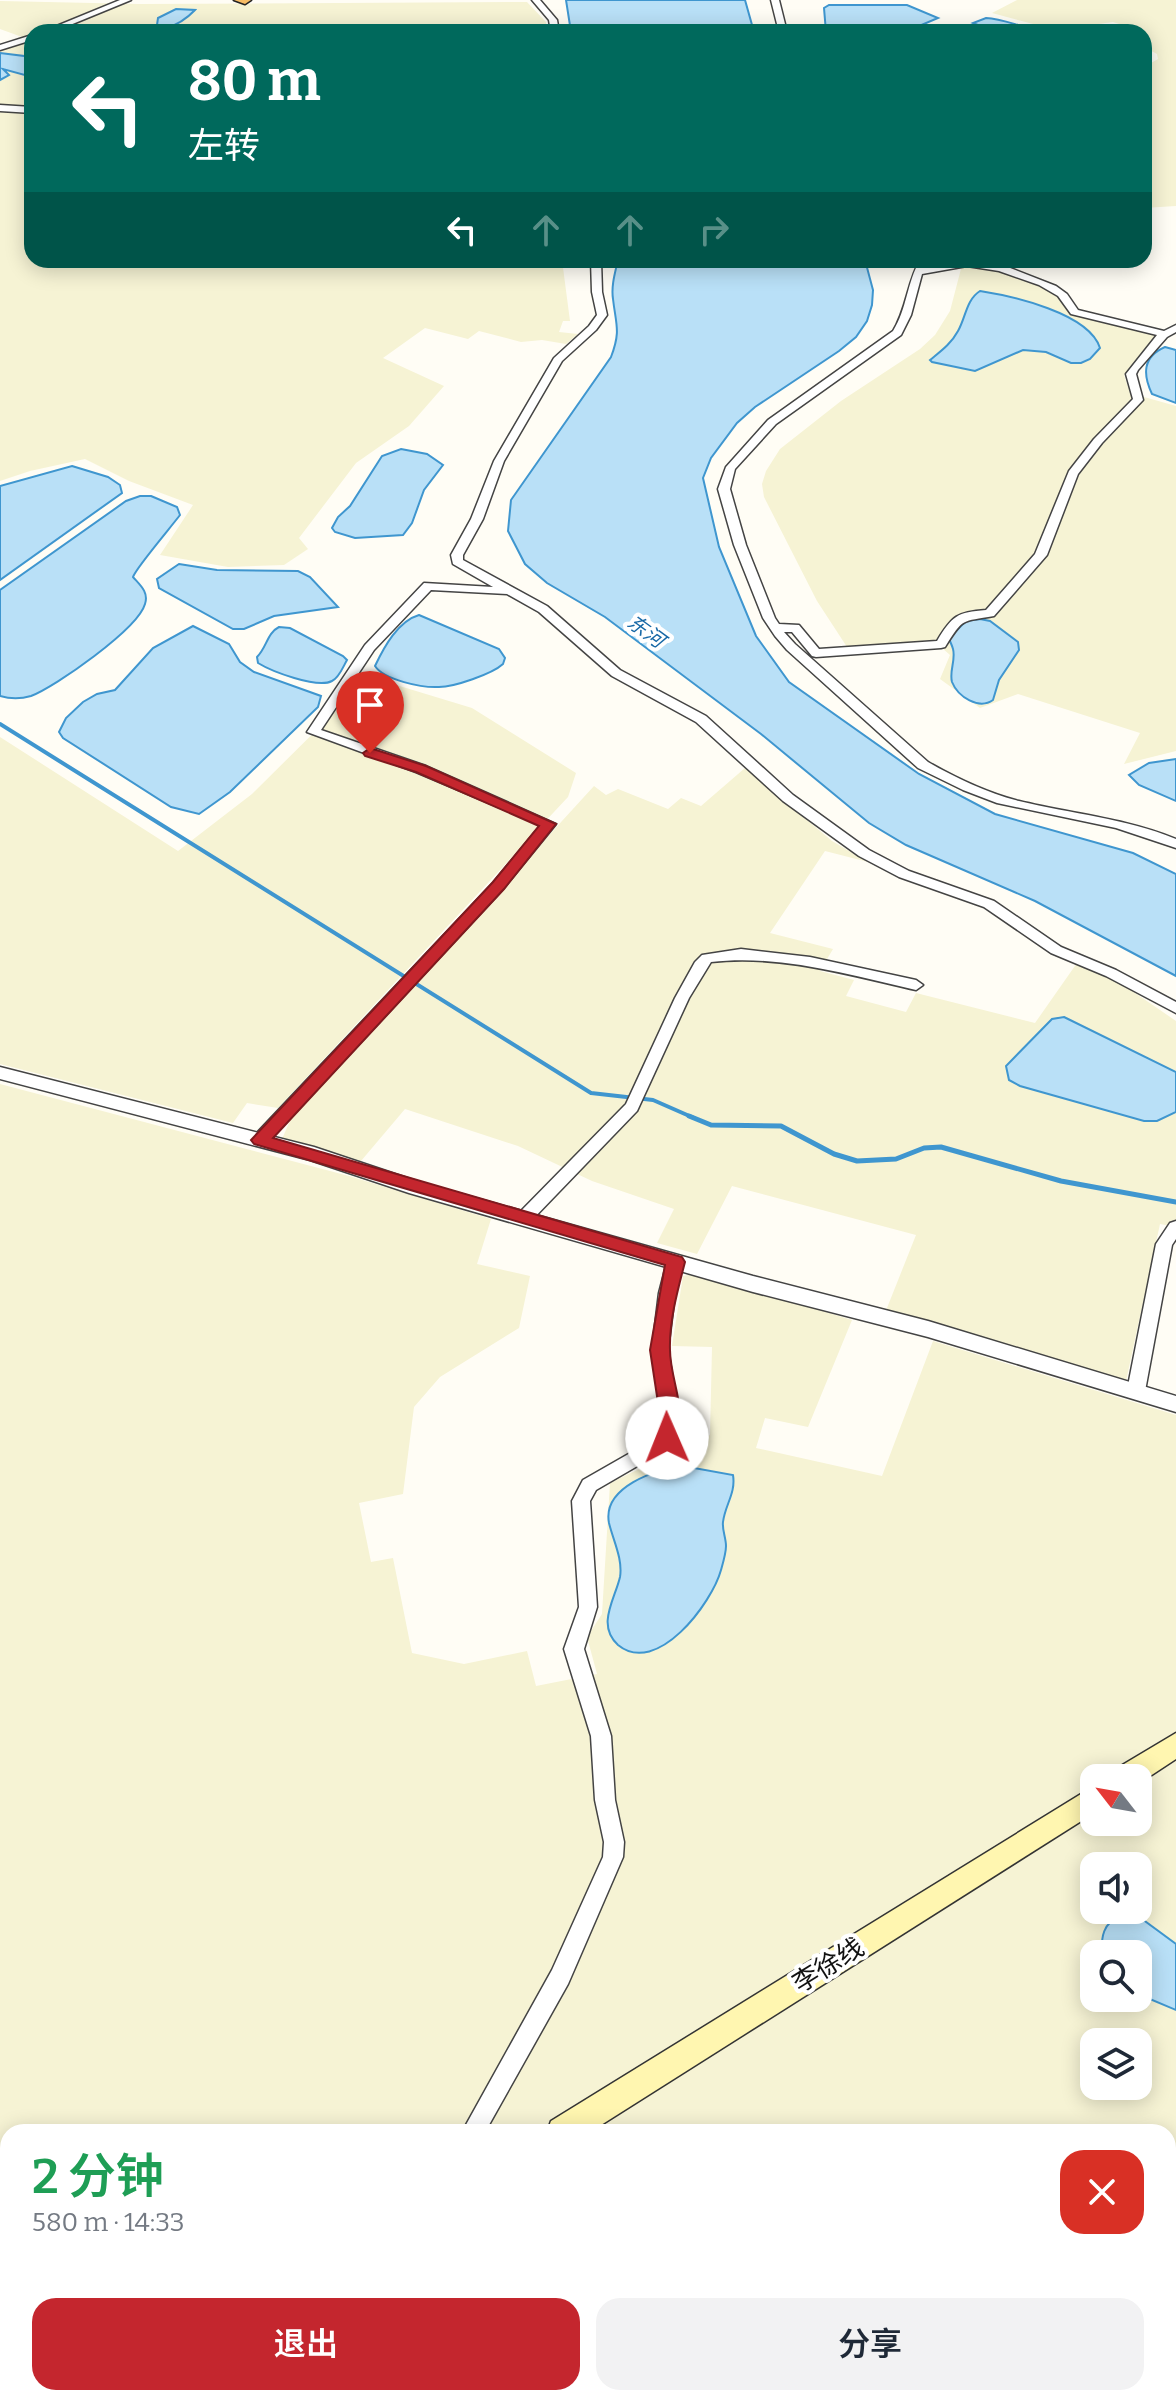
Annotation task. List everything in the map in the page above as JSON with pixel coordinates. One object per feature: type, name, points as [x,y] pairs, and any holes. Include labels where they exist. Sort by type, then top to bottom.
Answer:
[{"type":"main road","points":[[1146,1764],[1176,1745]]},
{"type":"main road","name":"李徐线","points":[[575,2124],[1080,1807]]},
{"type":"street","points":[[66,24],[127,0]]},
{"type":"street","points":[[536,0],[554,24]]},
{"type":"street","points":[[775,0],[781,24]]},
{"type":"street","points":[[0,48],[24,40]]},
{"type":"street","points":[[0,108],[24,110]]},
{"type":"street","points":[[596,268],[602,313],[598,324],[558,360],[499,461],[477,519],[457,555],[460,565],[557,619],[616,673],[701,719],[788,798],[864,853],[904,874],[989,904],[1056,950],[1111,973],[1176,1008]]},
{"type":"street","points":[[920,268],[906,317],[897,333],[772,422],[739,457],[726,479],[724,496],[740,545],[776,628],[791,647],[899,746],[944,777],[1004,801],[1144,830],[1176,844]]},
{"type":"street","points":[[918,272],[938,268]]},
{"type":"street","points":[[996,268],[1051,287],[1063,295],[1067,307],[1075,312],[1170,331]]},
{"type":"street","points":[[776,628],[795,628],[816,653],[941,644],[949,627],[959,618],[990,613],[1041,555],[1073,473],[1098,441],[1138,400],[1131,374],[1133,369],[1170,331]]},
{"type":"street","points":[[260,1140],[498,886],[549,824],[421,769],[313,732],[369,648],[428,586],[512,592]]},
{"type":"street","points":[[524,1218],[619,1124],[636,1099],[694,976],[703,961],[713,955],[741,954],[810,962],[916,985]]},
{"type":"street","points":[[0,1073],[260,1140],[675,1262],[928,1329],[1176,1404]]},
{"type":"street","points":[[1136,1391],[1164,1244],[1176,1227]]},
{"type":"street","points":[[477,2124],[560,1977],[613,1857],[614,1842],[605,1800],[601,1736],[574,1649],[588,1607],[581,1501],[589,1485],[659,1445],[672,1429],[660,1350],[667,1293],[675,1262]]},
{"type":"shaded area","points":[[1017,0],[1176,0],[1176,206],[1152,208],[1152,62],[1158,59],[1152,51],[1152,24],[1033,24],[992,13]]},
{"type":"shaded area","points":[[0,1],[139,4],[527,2],[546,24],[24,24],[24,268],[563,268],[570,321],[563,321],[559,332],[578,334],[566,344],[542,340],[521,342],[479,331],[468,339],[425,328],[383,358],[444,386],[409,426],[356,463],[299,538],[308,549],[284,565],[228,567],[160,555],[193,505],[129,481],[85,459],[0,481],[0,46],[22,37],[0,29]]},
{"type":"shaded area","points":[[961,268],[994,268],[1048,287],[1076,315],[1156,334],[1124,375],[1130,393],[1176,406],[1176,751],[1124,764],[1140,733],[1018,694],[980,708],[940,679],[950,655],[933,640],[847,647],[817,601],[764,497],[762,484],[766,471],[780,449],[841,401],[920,349],[935,335],[950,311]]},
{"type":"shaded area","points":[[370,677],[472,708],[576,773],[568,797],[278,1108],[247,1103],[233,1123],[0,1064],[0,737],[178,851],[252,794]]},
{"type":"shaded area","points":[[745,768],[832,841],[868,862],[825,851],[770,933],[833,949],[820,971],[854,980],[846,996],[906,1012],[916,993],[1035,1023],[1077,963],[1122,984],[1176,1021],[1176,1227],[1160,1224],[1126,1381],[885,1313],[916,1235],[732,1186],[697,1254],[657,1243],[674,1209],[592,1181],[518,1146],[405,1109],[361,1161],[282,1139],[292,1116],[594,786],[606,795],[618,789],[668,809],[681,798],[701,806]]},
{"type":"shaded area","points":[[0,1084],[349,1176],[491,1219],[477,1264],[530,1276],[519,1328],[440,1377],[414,1407],[403,1494],[359,1503],[371,1562],[393,1558],[412,1653],[464,1664],[527,1651],[536,1686],[597,1674],[587,1637],[602,1614],[610,1483],[710,1435],[712,1347],[672,1346],[683,1276],[699,1273],[852,1320],[808,1427],[765,1418],[756,1448],[882,1476],[933,1341],[1176,1415],[1176,2124],[0,2124]]},
{"type":"water","points":[[566,0],[745,0],[752,24],[570,24]]},
{"type":"water","points":[[829,5],[907,5],[938,18],[924,24],[825,24],[824,8]]},
{"type":"water","points":[[176,9],[195,10],[175,24],[157,24],[158,18]]},
{"type":"water","points":[[986,18],[1013,24],[975,24],[973,23]]},
{"type":"water","points":[[0,53],[24,56],[24,75],[3,69],[9,75],[0,80]]},
{"type":"water","name":"东河","points":[[616,268],[867,268],[873,290],[872,305],[867,321],[856,337],[755,407],[737,423],[711,458],[703,478],[719,547],[756,636],[789,682],[919,774],[995,814],[1133,853],[1176,874],[1176,976],[1035,901],[906,845],[869,823],[761,734],[605,617],[547,583],[525,564],[508,531],[511,500],[611,357],[617,334],[614,280]]},
{"type":"water","points":[[980,291],[1029,302],[1066,316],[1093,336],[1100,348],[1090,359],[1081,363],[1071,363],[1046,352],[1023,350],[975,371],[932,362],[930,360],[955,336],[969,304]]},
{"type":"water","points":[[1165,347],[1176,350],[1176,403],[1152,394],[1147,380],[1148,361]]},
{"type":"water","points":[[401,449],[427,454],[443,465],[424,490],[412,523],[403,535],[355,538],[335,532],[332,528],[338,517],[350,506],[382,456]]},
{"type":"water","points":[[72,466],[108,477],[120,485],[122,493],[0,580],[0,486]]},
{"type":"water","points":[[151,496],[177,507],[180,515],[133,577],[146,596],[139,615],[112,642],[76,670],[43,690],[23,698],[0,696],[0,590],[126,501]]},
{"type":"water","points":[[179,564],[217,570],[298,571],[310,577],[338,607],[274,616],[244,629],[233,629],[159,588],[157,579]]},
{"type":"water","points":[[419,615],[499,649],[505,658],[503,664],[482,676],[446,686],[414,684],[386,675],[375,666],[383,651],[398,629]]},
{"type":"water","points":[[966,621],[990,621],[1018,642],[1019,650],[999,680],[993,700],[982,704],[964,697],[952,682],[954,653],[949,638]]},
{"type":"water","points":[[193,626],[229,644],[240,662],[254,672],[321,696],[318,707],[230,792],[199,814],[171,807],[63,738],[59,732],[66,718],[83,702],[97,694],[115,690],[153,648]]},
{"type":"water","points":[[279,627],[290,628],[343,656],[347,660],[337,677],[325,683],[316,683],[258,663],[257,657]]},
{"type":"water","points":[[1176,759],[1176,801],[1139,785],[1129,775],[1149,763]]},
{"type":"water","points":[[1064,1017],[1176,1072],[1176,1112],[1157,1121],[1144,1121],[1020,1086],[1009,1080],[1006,1066],[1052,1019]]},
{"type":"water","points":[[683,1466],[733,1475],[733,1488],[723,1522],[726,1546],[723,1561],[707,1600],[681,1632],[649,1651],[633,1652],[618,1645],[608,1629],[609,1612],[621,1570],[609,1523],[609,1510],[614,1499],[633,1482],[659,1471]]},
{"type":"water","points":[[1109,1924],[1149,1924],[1176,1944],[1176,2010],[1152,2000],[1152,1940],[1102,1940]]},
{"type":"waterway","points":[[0,724],[591,1093],[653,1100],[694,1118]]},
{"type":"waterway","points":[[689,1116],[711,1125],[781,1126],[834,1154],[857,1161],[896,1159],[924,1148],[941,1147],[1061,1181],[1176,1202]]},
{"type":"route","points":[[370,753],[421,769],[549,824],[498,886],[260,1140],[675,1262],[667,1293],[660,1350],[672,1429],[667,1438]]}]
